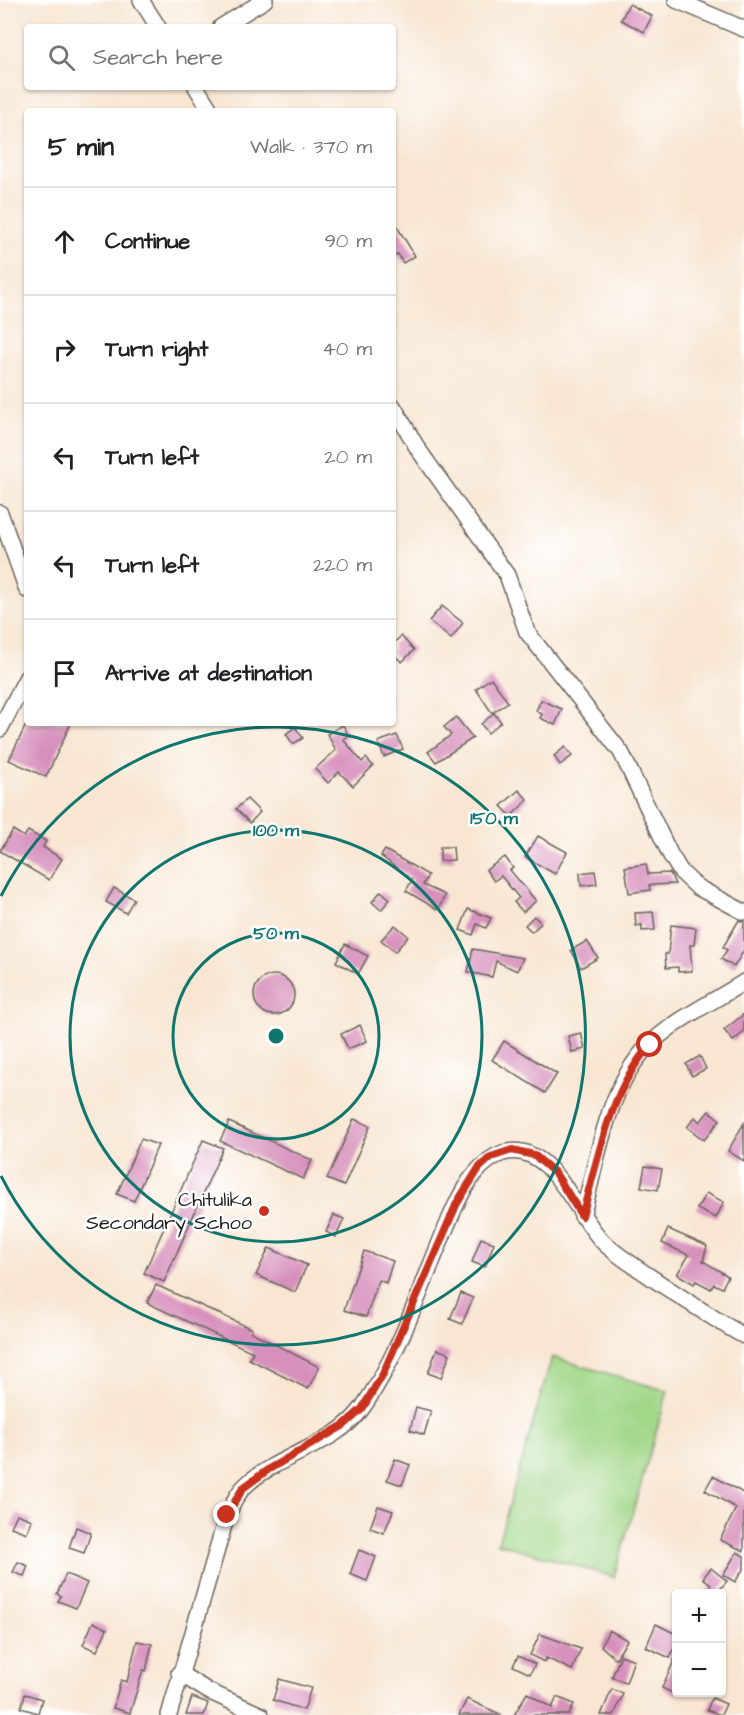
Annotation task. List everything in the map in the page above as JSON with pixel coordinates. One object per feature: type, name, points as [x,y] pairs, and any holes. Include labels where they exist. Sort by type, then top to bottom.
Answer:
[{"type":"street","points":[[141,0],[156,24]]},
{"type":"street","points":[[226,24],[266,0]]},
{"type":"street","points":[[676,0],[744,29]]},
{"type":"street","points":[[198,90],[209,108]]},
{"type":"street","points":[[396,411],[418,449],[507,575],[527,632],[621,752],[681,872],[697,887],[744,912]]},
{"type":"street","points":[[0,513],[24,581]]},
{"type":"street","points":[[0,729],[24,683]]},
{"type":"street","points":[[582,1216],[614,1102],[632,1065],[650,1045],[744,982]]},
{"type":"street","points":[[169,1715],[179,1673],[227,1515],[243,1488],[269,1469],[335,1431],[362,1409],[383,1374],[457,1203],[479,1168],[491,1157],[512,1150],[534,1155],[555,1173],[582,1216],[604,1243],[710,1318],[744,1336]]},
{"type":"street","points":[[179,1673],[208,1691],[261,1715]]},
{"type":"green space","points":[[552,1357],[668,1391],[614,1577],[498,1543]]},
{"type":"building","points":[[629,4],[652,16],[644,32],[621,20]]},
{"type":"building","points":[[396,225],[415,256],[403,263],[398,254],[396,255]]},
{"type":"building","points":[[442,606],[463,623],[451,639],[429,621]]},
{"type":"building","points":[[401,636],[414,650],[402,662],[396,657],[396,641]]},
{"type":"building","points":[[491,678],[508,702],[492,713],[476,689]]},
{"type":"building","points":[[541,700],[562,709],[555,725],[540,718],[542,714],[536,711]]},
{"type":"building","points":[[494,713],[501,722],[488,733],[481,724]]},
{"type":"building","points":[[456,717],[473,738],[436,762],[428,752],[451,735],[444,727]]},
{"type":"building","points":[[26,726],[70,726],[46,777],[9,760]]},
{"type":"building","points":[[344,726],[349,736],[343,739],[362,762],[366,758],[373,766],[353,786],[339,772],[328,783],[315,769],[336,750],[327,734]]},
{"type":"building","points":[[295,727],[303,738],[293,744],[286,734]]},
{"type":"building","points":[[397,735],[403,749],[384,757],[378,742]]},
{"type":"building","points":[[565,747],[572,756],[560,765],[554,756]]},
{"type":"building","points":[[519,790],[528,800],[511,816],[501,806]]},
{"type":"building","points":[[247,799],[260,812],[250,823],[236,809]]},
{"type":"building","points":[[13,830],[24,837],[28,831],[46,841],[43,847],[62,859],[49,880],[0,851]]},
{"type":"building","points":[[538,836],[567,852],[555,874],[525,857]]},
{"type":"building","points":[[440,847],[453,847],[454,860],[440,861]]},
{"type":"building","points":[[385,850],[428,875],[423,885],[445,895],[438,910],[406,891],[412,880],[381,856]]},
{"type":"building","points":[[505,857],[513,868],[510,870],[536,901],[523,912],[514,902],[519,898],[501,876],[494,881],[486,870]]},
{"type":"building","points":[[646,864],[648,874],[670,873],[675,884],[649,885],[650,890],[629,893],[625,867]]},
{"type":"building","points":[[595,871],[597,884],[581,886],[580,873]]},
{"type":"building","points":[[114,888],[134,899],[126,913],[106,902]]},
{"type":"building","points":[[381,891],[390,899],[381,910],[372,902]]},
{"type":"building","points":[[468,909],[491,918],[486,928],[477,924],[473,935],[460,930]]},
{"type":"building","points":[[653,912],[655,930],[642,931],[642,925],[636,926],[635,913]]},
{"type":"building","points":[[534,916],[541,923],[532,932],[525,925]]},
{"type":"building","points":[[739,920],[744,922],[744,950],[734,967],[721,959],[727,950],[723,947]]},
{"type":"building","points":[[395,925],[408,936],[395,952],[381,940]]},
{"type":"building","points":[[671,925],[696,928],[694,945],[690,945],[692,971],[678,972],[678,967],[666,968],[665,954],[668,954]]},
{"type":"building","points":[[587,941],[598,958],[581,968],[571,950]]},
{"type":"building","points":[[345,944],[368,956],[358,974],[336,962]]},
{"type":"building","points":[[473,949],[523,958],[517,971],[496,961],[492,977],[468,972]]},
{"type":"building","points":[[274,975],[282,976],[288,981],[293,987],[293,1003],[288,1009],[282,1014],[274,1015],[266,1014],[260,1009],[255,1003],[254,995],[255,987],[260,981],[266,976]]},
{"type":"building","points":[[744,1014],[744,1032],[733,1041],[724,1030]]},
{"type":"building","points":[[360,1025],[367,1041],[348,1049],[341,1034]]},
{"type":"building","points":[[581,1033],[585,1049],[572,1052],[568,1036]]},
{"type":"building","points":[[504,1041],[557,1074],[545,1093],[492,1060]]},
{"type":"building","points":[[700,1056],[706,1069],[692,1076],[686,1064]]},
{"type":"building","points":[[709,1111],[720,1120],[704,1140],[687,1127],[695,1117],[700,1122]]},
{"type":"building","points":[[354,1119],[370,1126],[344,1186],[327,1179]]},
{"type":"building","points":[[229,1122],[312,1160],[303,1179],[220,1141]]},
{"type":"building","points":[[744,1123],[744,1161],[728,1151]]},
{"type":"building","points":[[141,1139],[158,1145],[134,1201],[117,1194]]},
{"type":"building","points":[[203,1140],[223,1148],[164,1282],[144,1273]]},
{"type":"building","points":[[645,1166],[662,1169],[658,1190],[641,1187]]},
{"type":"building","points":[[706,1193],[724,1202],[716,1218],[697,1209]]},
{"type":"building","points":[[334,1215],[344,1219],[336,1237],[326,1232]]},
{"type":"building","points":[[668,1229],[707,1246],[703,1261],[728,1276],[722,1288],[714,1284],[711,1289],[696,1281],[694,1284],[677,1274],[689,1255],[662,1243]]},
{"type":"building","points":[[481,1238],[494,1243],[485,1267],[472,1262]]},
{"type":"building","points":[[269,1248],[307,1265],[295,1292],[256,1275]]},
{"type":"building","points":[[364,1251],[393,1261],[386,1283],[379,1280],[366,1317],[344,1310]]},
{"type":"building","points":[[156,1285],[252,1329],[251,1332],[319,1367],[308,1389],[249,1359],[253,1352],[147,1303]]},
{"type":"building","points":[[461,1293],[473,1298],[462,1324],[450,1319]]},
{"type":"building","points":[[437,1349],[450,1354],[441,1378],[428,1373]]},
{"type":"building","points":[[416,1407],[431,1411],[424,1435],[410,1430]]},
{"type":"building","points":[[395,1459],[410,1465],[402,1485],[387,1480]]},
{"type":"building","points":[[713,1476],[743,1493],[744,1490],[744,1551],[720,1540],[736,1508],[705,1490]]},
{"type":"building","points":[[378,1506],[393,1511],[384,1533],[370,1528]]},
{"type":"building","points":[[17,1514],[32,1520],[27,1533],[11,1527]]},
{"type":"building","points":[[76,1527],[91,1533],[84,1553],[69,1548]]},
{"type":"building","points":[[359,1550],[376,1557],[367,1581],[350,1574]]},
{"type":"building","points":[[737,1552],[744,1556],[744,1568],[735,1582],[723,1575]]},
{"type":"building","points":[[18,1562],[28,1566],[24,1576],[13,1572]]},
{"type":"building","points":[[711,1568],[727,1581],[720,1589],[708,1589],[711,1584],[703,1578]]},
{"type":"building","points":[[66,1574],[87,1583],[76,1608],[58,1601],[61,1596],[57,1594]]},
{"type":"building","points":[[93,1622],[107,1629],[97,1651],[83,1645]]},
{"type":"building","points":[[656,1624],[672,1632],[670,1658],[646,1647]]},
{"type":"building","points":[[609,1630],[627,1640],[616,1659],[601,1646]]},
{"type":"building","points":[[540,1634],[581,1649],[572,1670],[546,1658],[544,1662],[530,1655]]},
{"type":"building","points":[[137,1641],[152,1644],[146,1671],[143,1670],[130,1713],[113,1708],[121,1680],[127,1682]]},
{"type":"building","points":[[621,1655],[634,1660],[626,1683],[612,1677]]},
{"type":"building","points":[[518,1656],[535,1664],[530,1674],[513,1666]]},
{"type":"building","points":[[672,1665],[672,1693],[662,1688]]},
{"type":"building","points":[[279,1679],[311,1688],[304,1710],[273,1700]]},
{"type":"building","points":[[612,1689],[623,1694],[614,1715],[601,1715]]},
{"type":"building","points":[[527,1693],[552,1708],[557,1697],[574,1704],[569,1715],[514,1715]]},
{"type":"building","points":[[25,1694],[42,1699],[38,1713],[21,1708]]},
{"type":"building","points":[[192,1697],[208,1703],[204,1715],[186,1715]]},
{"type":"building","points":[[712,1698],[726,1704],[721,1715],[707,1710]]},
{"type":"building","points":[[467,1699],[502,1715],[459,1715]]},
{"type":"place","name":"Chitulika Secondary Schoo","points":[[264,1211]]},
{"type":"route","points":[[227,1515],[243,1488],[269,1469],[327,1437],[362,1409],[383,1374],[457,1203],[479,1168],[491,1157],[512,1150],[534,1155],[555,1173],[582,1216],[614,1102],[632,1065],[650,1045]]}]
